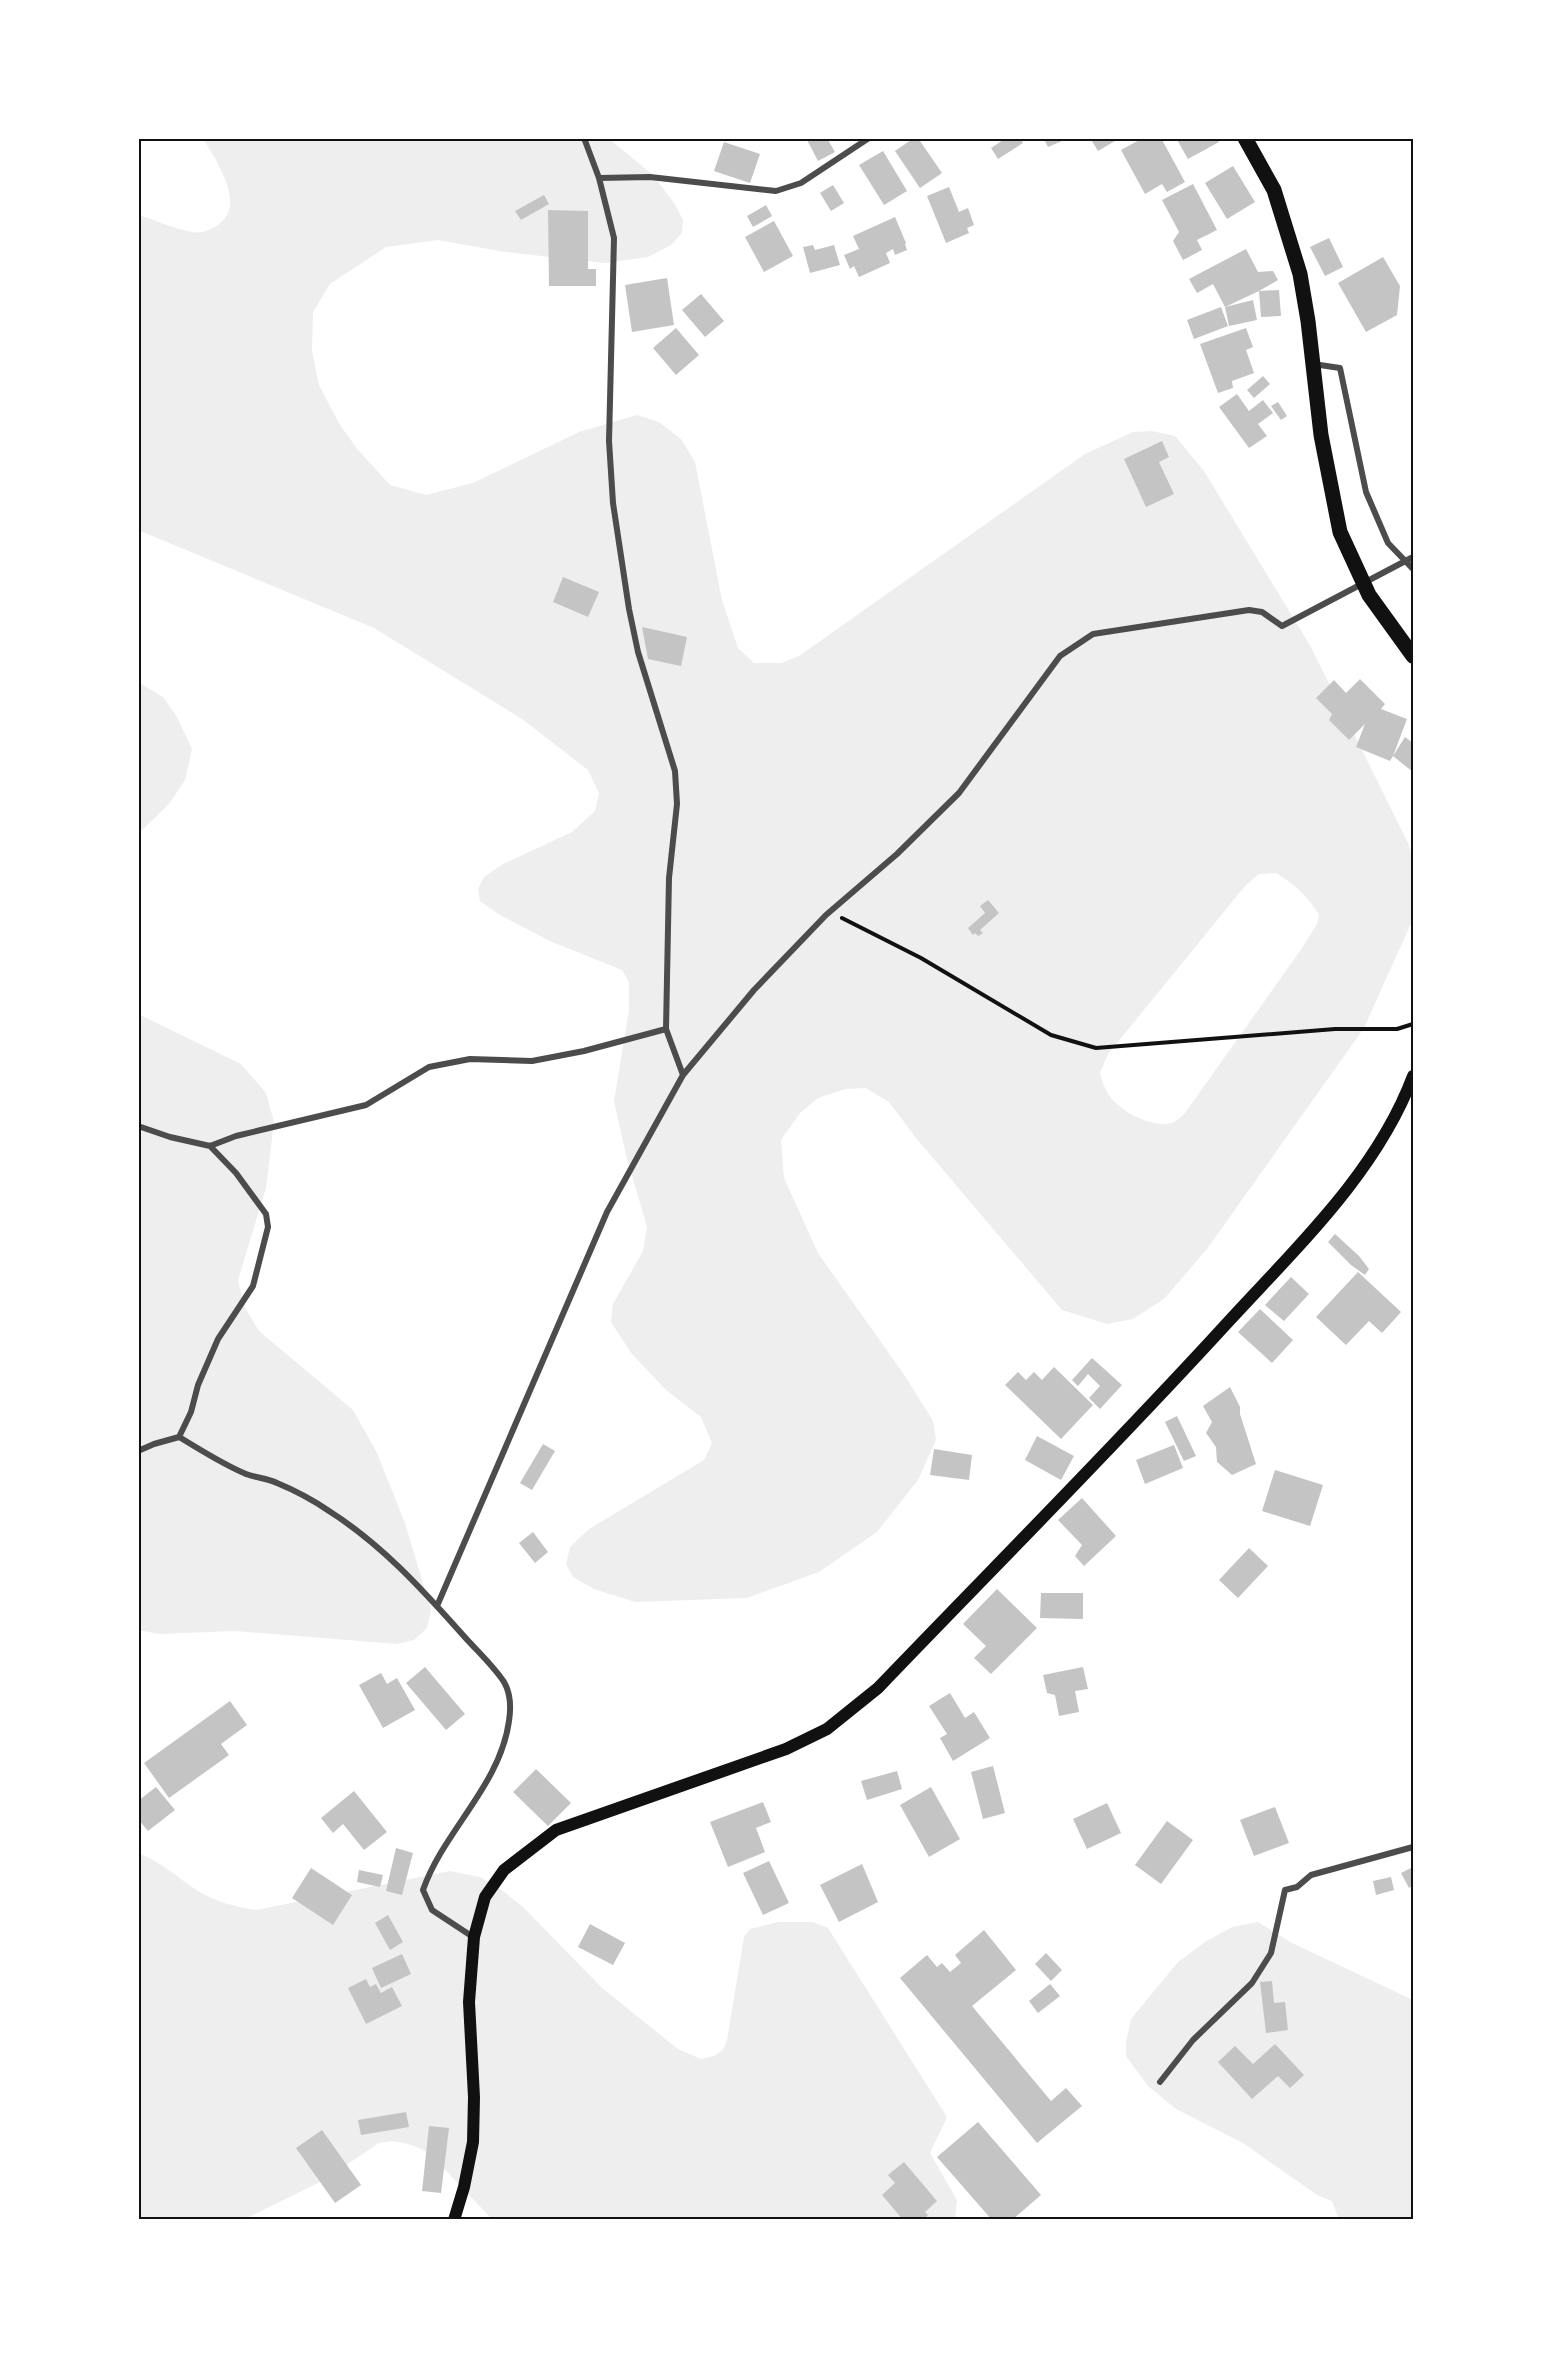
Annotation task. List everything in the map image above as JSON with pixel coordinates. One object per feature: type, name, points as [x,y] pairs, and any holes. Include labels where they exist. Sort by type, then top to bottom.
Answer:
[{"type":"main road","points":[[1245,138],[1274,190],[1300,274],[1308,321],[1321,435],[1341,532],[1368,595],[1413,656]]},
{"type":"main road","points":[[454,2220],[464,2187],[473,2142],[474,2097],[469,2002],[474,1937],[485,1897],[504,1870],[556,1830],[786,1749],[826,1729],[878,1688],[1153,1404],[1297,1247],[1352,1184],[1384,1135],[1413,1076]]},
{"type":"street","points":[[584,138],[599,178],[614,238],[609,441],[613,502],[629,609],[638,652],[675,771],[677,804],[668,890],[666,1029],[683,1075]]},
{"type":"street","points":[[599,178],[651,177],[776,191],[801,183],[869,138]]},
{"type":"street","points":[[1312,363],[1340,368],[1366,492],[1388,543],[1413,570]]},
{"type":"street","points":[[437,1606],[607,1212],[683,1075],[754,990],[829,912],[897,854],[959,793],[1060,656],[1093,633],[1249,610],[1262,612],[1282,626],[1413,558]]},
{"type":"street","points":[[210,1146],[236,1136],[366,1105],[429,1067],[470,1059],[532,1061],[584,1051],[666,1029]]},
{"type":"street","points":[[138,1126],[170,1137],[210,1146],[236,1173],[266,1214],[268,1227],[253,1286],[218,1339],[198,1385],[191,1412],[179,1437],[138,1451]]},
{"type":"street","points":[[179,1437],[221,1462],[249,1475],[275,1482],[328,1510],[382,1549],[437,1606],[504,1682],[511,1698],[509,1722],[500,1754],[474,1804],[442,1849],[423,1890],[432,1910],[474,1937]]},
{"type":"street","points":[[1160,2082],[1193,2040],[1252,1983],[1271,1953],[1285,1890],[1297,1887],[1311,1875],[1413,1847]]},
{"type":"path","points":[[829,912],[921,958],[1051,1035],[1096,1048],[1335,1029],[1397,1029],[1413,1024]]},
{"type":"shaded area","points":[[203,138],[608,138],[653,175],[675,204],[683,220],[682,233],[671,245],[648,257],[605,263],[505,252],[438,240],[386,247],[330,284],[313,312],[312,351],[319,385],[340,425],[358,450],[390,485],[426,495],[473,483],[579,432],[637,415],[659,422],[681,439],[695,462],[722,600],[738,648],[754,663],[781,663],[799,656],[1085,454],[1133,432],[1152,431],[1175,436],[1204,471],[1311,647],[1408,843],[1413,858],[1413,919],[1364,1028],[1207,1249],[1164,1299],[1133,1319],[1107,1324],[1062,1310],[916,1138],[889,1102],[866,1088],[845,1089],[818,1098],[800,1113],[781,1140],[784,1178],[818,1253],[905,1376],[933,1421],[936,1440],[918,1480],[877,1532],[819,1572],[747,1598],[635,1602],[594,1589],[573,1577],[566,1564],[570,1547],[589,1529],[704,1460],[712,1443],[701,1417],[666,1390],[631,1353],[611,1322],[613,1304],[643,1251],[647,1227],[626,1155],[614,1101],[629,1010],[629,982],[622,970],[552,942],[500,915],[480,901],[478,889],[484,877],[503,864],[572,832],[595,811],[599,793],[588,770],[522,719],[374,628],[138,530],[138,215],[178,229],[195,232],[205,231],[218,225],[226,216],[230,206],[230,194],[221,170]],"holes":[[[1276,873],[1295,886],[1319,915],[1317,924],[1300,951],[1180,1118],[1167,1124],[1152,1123],[1123,1109],[1109,1095],[1101,1077],[1100,1073],[1108,1054],[1245,886],[1259,874]]]},
{"type":"shaded area","points":[[138,682],[163,697],[177,717],[192,749],[185,780],[169,804],[138,834]]},
{"type":"shaded area","points":[[138,1014],[241,1064],[266,1093],[274,1122],[266,1188],[238,1280],[244,1306],[259,1331],[353,1410],[377,1453],[405,1523],[431,1610],[427,1628],[414,1640],[397,1644],[235,1631],[159,1634],[138,1630]]},
{"type":"shaded area","points":[[138,1853],[161,1865],[205,1895],[226,1904],[256,1910],[450,1871],[480,1877],[499,1888],[523,1907],[602,1988],[678,2049],[701,2059],[714,2056],[723,2050],[727,2040],[744,1937],[750,1929],[778,1922],[813,1922],[828,1928],[947,2117],[930,2153],[957,2200],[955,2219],[493,2220],[429,2153],[412,2145],[394,2141],[379,2143],[324,2180],[243,2220],[138,2220]]},
{"type":"shaded area","points":[[1258,1922],[1292,1943],[1413,2000],[1413,2220],[1339,2220],[1332,2201],[1317,2195],[1243,2143],[1176,2109],[1148,2086],[1126,2056],[1126,2042],[1131,2019],[1178,1962],[1205,1942],[1232,1927]]},
{"type":"building","points":[[806,138],[827,138],[835,152],[818,161]]},
{"type":"building","points":[[914,138],[918,138],[942,173],[920,188],[895,151]]},
{"type":"building","points":[[1006,138],[1020,138],[1023,143],[998,159],[991,148]]},
{"type":"building","points":[[1069,138],[1048,147],[1044,139]]},
{"type":"building","points":[[1090,138],[1120,138],[1098,151]]},
{"type":"building","points":[[1143,138],[1161,138],[1185,182],[1167,192],[1162,184],[1145,194],[1121,150]]},
{"type":"building","points":[[1176,138],[1217,138],[1219,142],[1188,159]]},
{"type":"building","points":[[724,142],[760,154],[750,183],[714,171]]},
{"type":"building","points":[[883,151],[907,191],[884,205],[859,165]]},
{"type":"building","points":[[1233,166],[1255,202],[1227,219],[1205,183]]},
{"type":"building","points":[[1193,184],[1217,230],[1197,240],[1202,250],[1183,260],[1173,241],[1179,232],[1162,200]]},
{"type":"building","points":[[833,185],[844,203],[831,211],[820,193]]},
{"type":"building","points":[[949,187],[959,212],[968,208],[974,225],[967,228],[969,233],[946,243],[927,196]]},
{"type":"building","points":[[544,195],[549,204],[521,220],[515,211]]},
{"type":"building","points":[[766,205],[772,216],[753,227],[747,216]]},
{"type":"building","points":[[548,210],[588,211],[588,269],[596,269],[596,286],[549,286]]},
{"type":"building","points":[[895,217],[907,250],[895,255],[893,249],[886,253],[890,263],[859,277],[854,266],[850,269],[844,255],[859,249],[853,236]]},
{"type":"building","points":[[774,221],[793,256],[764,272],[745,237]]},
{"type":"building","points":[[1329,238],[1343,267],[1325,276],[1310,247]]},
{"type":"building","points":[[813,245],[815,250],[834,245],[840,265],[810,273],[803,247]]},
{"type":"building","points":[[1246,249],[1258,272],[1273,271],[1278,280],[1225,307],[1213,284],[1197,293],[1189,279]]},
{"type":"building","points":[[1383,257],[1400,286],[1397,315],[1366,332],[1338,283]]},
{"type":"building","points":[[667,278],[674,325],[632,332],[625,285]]},
{"type":"building","points":[[1279,290],[1281,316],[1261,317],[1259,291]]},
{"type":"building","points":[[701,294],[724,321],[705,337],[682,310]]},
{"type":"building","points":[[1253,300],[1257,320],[1229,326],[1225,307]]},
{"type":"building","points":[[1221,307],[1228,326],[1194,339],[1187,320]]},
{"type":"building","points":[[676,328],[699,355],[676,375],[653,348]]},
{"type":"building","points":[[1246,328],[1253,347],[1246,350],[1254,373],[1232,381],[1233,388],[1218,393],[1200,344]]},
{"type":"building","points":[[1263,376],[1270,384],[1254,398],[1247,390]]},
{"type":"building","points":[[1237,394],[1249,411],[1263,400],[1273,413],[1258,424],[1267,436],[1249,448],[1219,407]]},
{"type":"building","points":[[1278,402],[1287,416],[1281,420],[1271,406]]},
{"type":"building","points":[[1162,441],[1169,457],[1159,462],[1174,494],[1146,507],[1124,459]]},
{"type":"building","points":[[563,577],[599,592],[588,617],[553,602]]},
{"type":"building","points":[[642,627],[687,637],[681,666],[648,659]]},
{"type":"building","points":[[1360,679],[1385,704],[1381,709],[1407,719],[1390,761],[1356,747],[1365,724],[1349,740],[1329,720],[1332,714],[1316,698],[1334,680],[1346,693]]},
{"type":"building","points":[[1405,737],[1413,743],[1413,772],[1393,756]]},
{"type":"building","points":[[988,900],[999,913],[980,930],[983,933],[978,936],[975,933],[973,935],[968,928],[985,913],[980,906]]},
{"type":"building","points":[[1335,1234],[1359,1256],[1369,1269],[1365,1275],[1351,1265],[1328,1242]]},
{"type":"building","points":[[1358,1272],[1401,1312],[1382,1333],[1369,1321],[1346,1345],[1316,1317]]},
{"type":"building","points":[[1291,1277],[1309,1294],[1284,1321],[1265,1305]]},
{"type":"building","points":[[1260,1309],[1293,1340],[1272,1363],[1238,1332]]},
{"type":"building","points":[[1092,1358],[1122,1385],[1100,1409],[1089,1398],[1100,1386],[1088,1374],[1078,1386],[1072,1380]]},
{"type":"building","points":[[1054,1367],[1093,1405],[1061,1439],[1005,1385],[1018,1372],[1026,1380],[1034,1372],[1042,1380]]},
{"type":"building","points":[[1230,1387],[1240,1407],[1240,1414],[1256,1464],[1232,1475],[1217,1462],[1216,1447],[1206,1433],[1212,1422],[1203,1406]]},
{"type":"building","points":[[1177,1416],[1196,1456],[1184,1461],[1165,1422]]},
{"type":"building","points":[[1037,1436],[1074,1456],[1061,1480],[1025,1460]]},
{"type":"building","points":[[543,1444],[555,1451],[532,1490],[520,1483]]},
{"type":"building","points":[[1174,1445],[1183,1468],[1145,1484],[1136,1460]]},
{"type":"building","points":[[934,1449],[972,1455],[969,1480],[930,1475]]},
{"type":"building","points":[[1275,1470],[1323,1485],[1310,1526],[1262,1511]]},
{"type":"building","points":[[1082,1498],[1116,1536],[1084,1566],[1075,1556],[1082,1545],[1058,1520]]},
{"type":"building","points":[[533,1532],[548,1552],[535,1563],[519,1543]]},
{"type":"building","points":[[1249,1548],[1268,1566],[1238,1598],[1219,1580]]},
{"type":"building","points":[[997,1589],[1037,1628],[991,1674],[974,1658],[986,1646],[963,1624]]},
{"type":"building","points":[[1041,1593],[1083,1593],[1083,1619],[1040,1618]]},
{"type":"building","points":[[425,1667],[465,1714],[446,1730],[406,1683]]},
{"type":"building","points":[[1083,1667],[1088,1689],[1075,1691],[1079,1712],[1059,1716],[1055,1695],[1047,1693],[1043,1675]]},
{"type":"building","points":[[381,1673],[387,1684],[397,1678],[415,1710],[383,1728],[359,1685]]},
{"type":"building","points":[[950,1693],[965,1718],[974,1712],[990,1738],[953,1761],[940,1738],[947,1734],[929,1706]]},
{"type":"building","points":[[230,1701],[247,1725],[221,1744],[229,1755],[169,1798],[144,1763]]},
{"type":"building","points":[[993,1766],[1005,1813],[983,1819],[971,1772]]},
{"type":"building","points":[[536,1769],[571,1803],[548,1826],[513,1792]]},
{"type":"building","points":[[897,1771],[902,1789],[867,1800],[861,1781]]},
{"type":"building","points":[[156,1787],[175,1810],[148,1831],[138,1819],[138,1801]]},
{"type":"building","points":[[931,1787],[960,1839],[929,1857],[900,1805]]},
{"type":"building","points":[[354,1791],[387,1832],[364,1850],[343,1824],[333,1833],[321,1818]]},
{"type":"building","points":[[763,1802],[771,1822],[756,1828],[765,1852],[728,1867],[710,1822]]},
{"type":"building","points":[[1107,1803],[1121,1833],[1087,1849],[1073,1819]]},
{"type":"building","points":[[1275,1807],[1289,1843],[1254,1856],[1240,1820]]},
{"type":"building","points":[[1167,1821],[1193,1840],[1161,1884],[1135,1865]]},
{"type":"building","points":[[396,1848],[413,1853],[402,1895],[386,1891]]},
{"type":"building","points":[[769,1861],[789,1903],[763,1915],[743,1873]]},
{"type":"building","points":[[862,1864],[878,1902],[839,1922],[820,1885]]},
{"type":"building","points":[[311,1868],[352,1895],[333,1925],[292,1898]]},
{"type":"building","points":[[1411,1868],[1413,1885],[1409,1888],[1401,1873]]},
{"type":"building","points":[[359,1870],[383,1875],[380,1887],[357,1882]]},
{"type":"building","points":[[1391,1877],[1394,1890],[1376,1895],[1373,1881]]},
{"type":"building","points":[[388,1915],[403,1942],[390,1950],[375,1923]]},
{"type":"building","points":[[590,1924],[625,1943],[613,1965],[578,1947]]},
{"type":"building","points":[[984,1930],[1016,1970],[972,2006],[1051,2101],[1066,2088],[1082,2106],[1037,2143],[900,1978],[927,1955],[937,1967],[942,1963],[950,1972],[961,1963],[955,1955]]},
{"type":"building","points":[[1046,1953],[1062,1970],[1051,1981],[1035,1964]]},
{"type":"building","points":[[402,1954],[411,1974],[381,1988],[372,1968]]},
{"type":"building","points":[[366,1979],[370,1987],[376,1984],[381,1993],[392,1987],[402,2006],[366,2024],[348,1988]]},
{"type":"building","points":[[1272,1981],[1274,2003],[1285,2002],[1288,2030],[1266,2033],[1260,1982]]},
{"type":"building","points":[[1050,1984],[1060,1996],[1038,2013],[1029,2001]]},
{"type":"building","points":[[1275,2044],[1304,2075],[1290,2088],[1278,2076],[1252,2099],[1218,2062],[1235,2046],[1253,2064]]},
{"type":"building","points":[[406,2112],[409,2127],[361,2135],[358,2120]]},
{"type":"building","points":[[978,2122],[1041,2195],[1012,2220],[992,2220],[937,2157]]},
{"type":"building","points":[[429,2126],[449,2128],[441,2193],[422,2191]]},
{"type":"building","points":[[322,2130],[361,2185],[335,2203],[296,2148]]},
{"type":"building","points":[[904,2162],[937,2201],[925,2212],[928,2215],[923,2220],[903,2220],[882,2195],[895,2183],[888,2175]]}]
